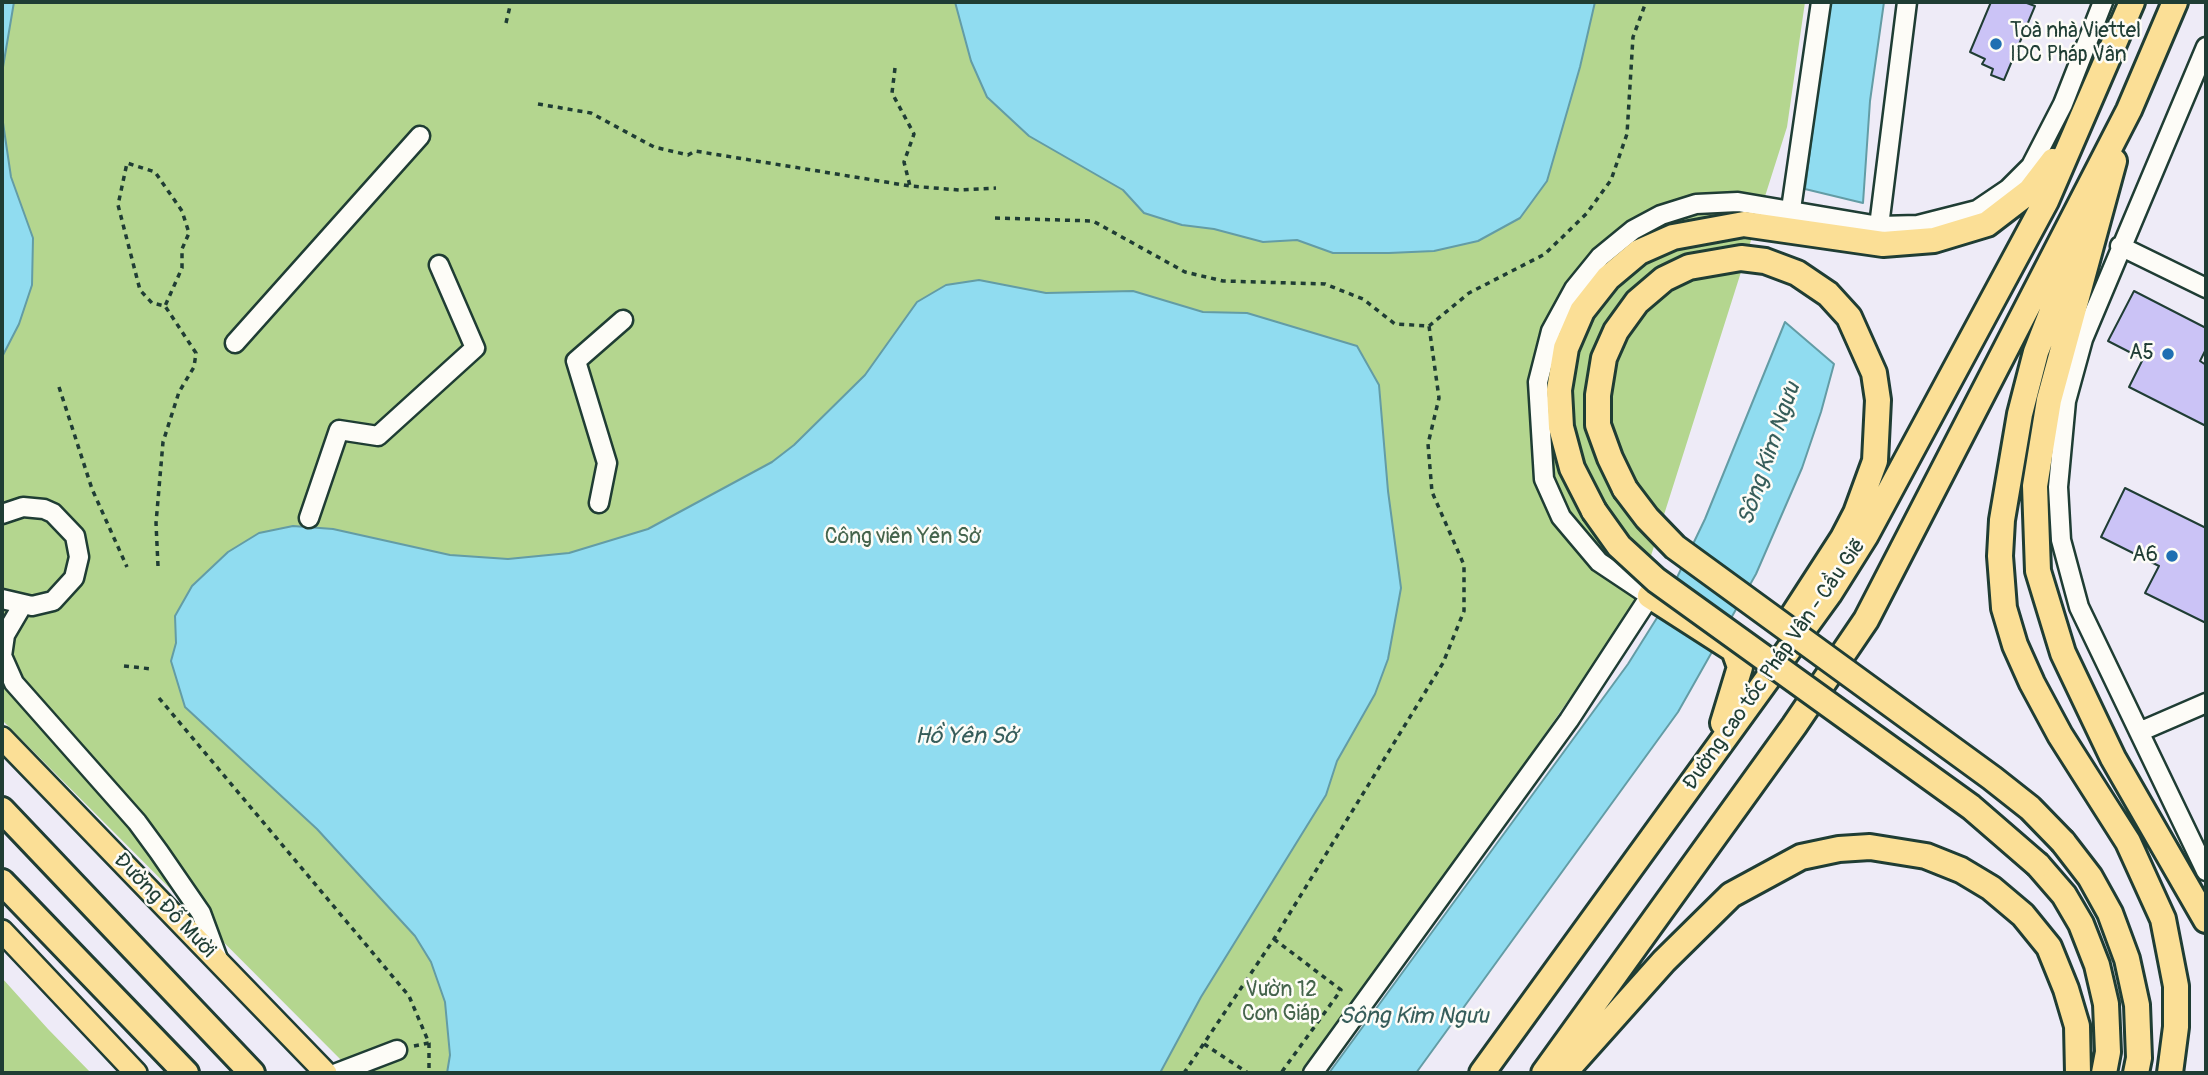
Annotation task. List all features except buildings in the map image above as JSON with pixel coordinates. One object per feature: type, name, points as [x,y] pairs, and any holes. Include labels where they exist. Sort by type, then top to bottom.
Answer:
[{"type":"highway","name":"Đường cao tốc Pháp Vân - Cầu Giẽ","points":[[1482,1073],[1829,594],[1866,535],[2046,201],[2132,2]]},
{"type":"highway","name":"Đường cao tốc Pháp Vân - Cầu Giẽ","points":[[1544,1073],[1794,726],[1866,620],[2129,110],[2175,2]]},
{"type":"highway","points":[[2088,104],[2046,172],[2029,191],[1987,223],[1963,233],[1907,244],[1882,244],[1744,224],[1672,237],[1639,252],[1608,278],[1582,311],[1566,348],[1559,390],[1561,427],[1572,468],[1594,511],[1619,546],[1656,580],[1971,807],[2038,865],[2064,895],[2081,924],[2106,1004],[2108,1052],[2104,1073]]},
{"type":"highway","points":[[2129,110],[2049,400],[2035,485],[2038,571],[2063,653],[2113,758],[2206,920]]},
{"type":"highway","points":[[2129,110],[2036,352],[2020,414],[2008,483],[2000,556],[2004,608],[2015,645],[2067,746],[2128,842],[2163,919],[2176,986],[2176,1027],[2170,1073]]},
{"type":"highway","points":[[1683,796],[1743,687],[1843,538],[1856,513],[1875,461],[1878,400],[1874,373],[1849,317],[1828,294],[1797,273],[1765,261],[1717,260],[1689,268],[1664,279],[1637,302],[1616,331],[1604,358],[1598,394],[1598,425],[1610,458],[1625,489],[1647,518],[1675,547],[1992,778],[2030,808],[2063,842],[2090,877],[2110,913],[2127,959],[2137,1005],[2139,1058],[2136,1073]]},
{"type":"highway","points":[[1655,600],[1734,650],[1740,667],[1723,723]]},
{"type":"highway","points":[[2,810],[252,1073]]},
{"type":"highway","points":[[1564,1073],[1664,961],[1731,895],[1801,857],[1870,847],[1926,856],[1961,870],[1991,888],[2024,915],[2049,947],[2066,989],[2077,1026],[2078,1073]]},
{"type":"highway","points":[[2,882],[186,1073]]},
{"type":"main road","name":"Đường Đỗ Mười","points":[[2,738],[326,1073]]},
{"type":"main road","points":[[2,931],[136,1073]]},
{"type":"street","points":[[1791,209],[1821,2]]},
{"type":"street","points":[[1879,226],[1907,2]]},
{"type":"street","points":[[1313,1073],[1655,600],[1599,562],[1561,517],[1544,479],[1538,382],[1551,331],[1574,289],[1600,257],[1633,230],[1661,215],[1696,204],[1738,202],[1879,226],[1918,225],[1977,210],[2008,189],[2031,166],[2063,104],[2103,2]]},
{"type":"street","points":[[2206,47],[2082,339],[2066,401],[2059,487],[2061,540],[2080,607],[2206,871]]},
{"type":"street","points":[[235,343],[420,136]]},
{"type":"street","points":[[2120,246],[2206,288]]},
{"type":"street","points":[[309,518],[339,430],[378,436],[475,348],[439,265]]},
{"type":"street","points":[[599,503],[607,463],[576,361],[623,320]]},
{"type":"street","points":[[2,514],[23,507],[44,509],[62,519],[78,547],[78,568],[69,587],[43,605],[22,606],[2,598]]},
{"type":"street","points":[[22,606],[5,635],[2,656],[14,683],[159,852],[201,913],[219,963]]},
{"type":"street","points":[[2139,732],[2206,703]]},
{"type":"street","points":[[337,1073],[397,1050]]},
{"type":"path","points":[[506,23],[511,2]]},
{"type":"path","points":[[995,218],[1093,221],[1185,272],[1223,281],[1325,284],[1363,299],[1395,324],[1429,326],[1469,293],[1545,254],[1587,213],[1611,180],[1627,134],[1633,37],[1646,2]]},
{"type":"path","points":[[895,68],[891,93],[914,134],[904,162],[910,186]]},
{"type":"path","points":[[538,104],[591,113],[654,147],[688,155],[695,151],[910,186],[959,190],[996,188]]},
{"type":"path","points":[[158,566],[156,523],[163,442],[179,392],[194,367],[196,352],[165,306],[152,303],[140,290],[118,205],[127,163],[155,172],[182,211],[189,233],[182,248],[182,268],[165,306]]},
{"type":"path","points":[[1184,1073],[1274,939],[1443,663],[1464,611],[1464,565],[1432,492],[1428,444],[1439,398],[1429,326]]},
{"type":"path","points":[[59,387],[92,489],[127,567]]},
{"type":"path","points":[[124,666],[152,669]]},
{"type":"path","points":[[159,698],[409,996],[429,1043],[429,1073]]},
{"type":"path","points":[[1274,939],[1341,990],[1281,1073]]},
{"type":"path","points":[[1204,1044],[1248,1073]]},
{"type":"green space","name":"Công viên Yên Sở","points":[[2,2],[1805,2],[1787,127],[1636,603],[1309,1073],[354,1073],[2,720]]},
{"type":"green space","points":[[2,978],[48,1029],[91,1073],[2,1073]]},
{"type":"water","points":[[2,2],[14,2],[2,73]]},
{"type":"water","points":[[955,2],[1595,2],[1580,67],[1547,181],[1520,218],[1478,241],[1434,251],[1333,253],[1297,240],[1263,242],[1214,229],[1182,225],[1144,213],[1123,190],[1029,136],[987,97],[971,61]]},
{"type":"water","points":[[1829,2],[1884,2],[1870,101],[1863,203],[1805,189]]},
{"type":"water","points":[[2,116],[11,177],[33,238],[32,285],[19,324],[2,357]]},
{"type":"water","name":"Hồ Yên Sở","points":[[979,280],[1046,293],[1133,291],[1203,312],[1247,313],[1357,346],[1379,385],[1388,491],[1401,588],[1388,659],[1375,694],[1337,761],[1326,795],[1201,997],[1160,1073],[447,1073],[450,1055],[445,1002],[431,962],[415,936],[317,829],[185,707],[171,661],[176,643],[175,616],[192,586],[228,552],[259,533],[293,526],[333,529],[450,555],[508,559],[569,553],[648,529],[772,462],[794,445],[865,375],[917,302],[946,285]]},
{"type":"water","name":"Sông Kim Ngưu","points":[[1785,322],[1834,364],[1821,412],[1802,468],[1756,574],[1678,712],[1416,1073],[1329,1073],[1628,664],[1660,613],[1705,519]]},
{"type":"place","name":"Toà nhà Viettel IDC Pháp Vân","points":[[1996,44]]},
{"type":"place","name":"A5","points":[[2168,354]]},
{"type":"place","name":"A6","points":[[2172,556]]},
{"type":"park label","name":"Vườn 12 Con Giáp","points":[[1281,1003]]}]
